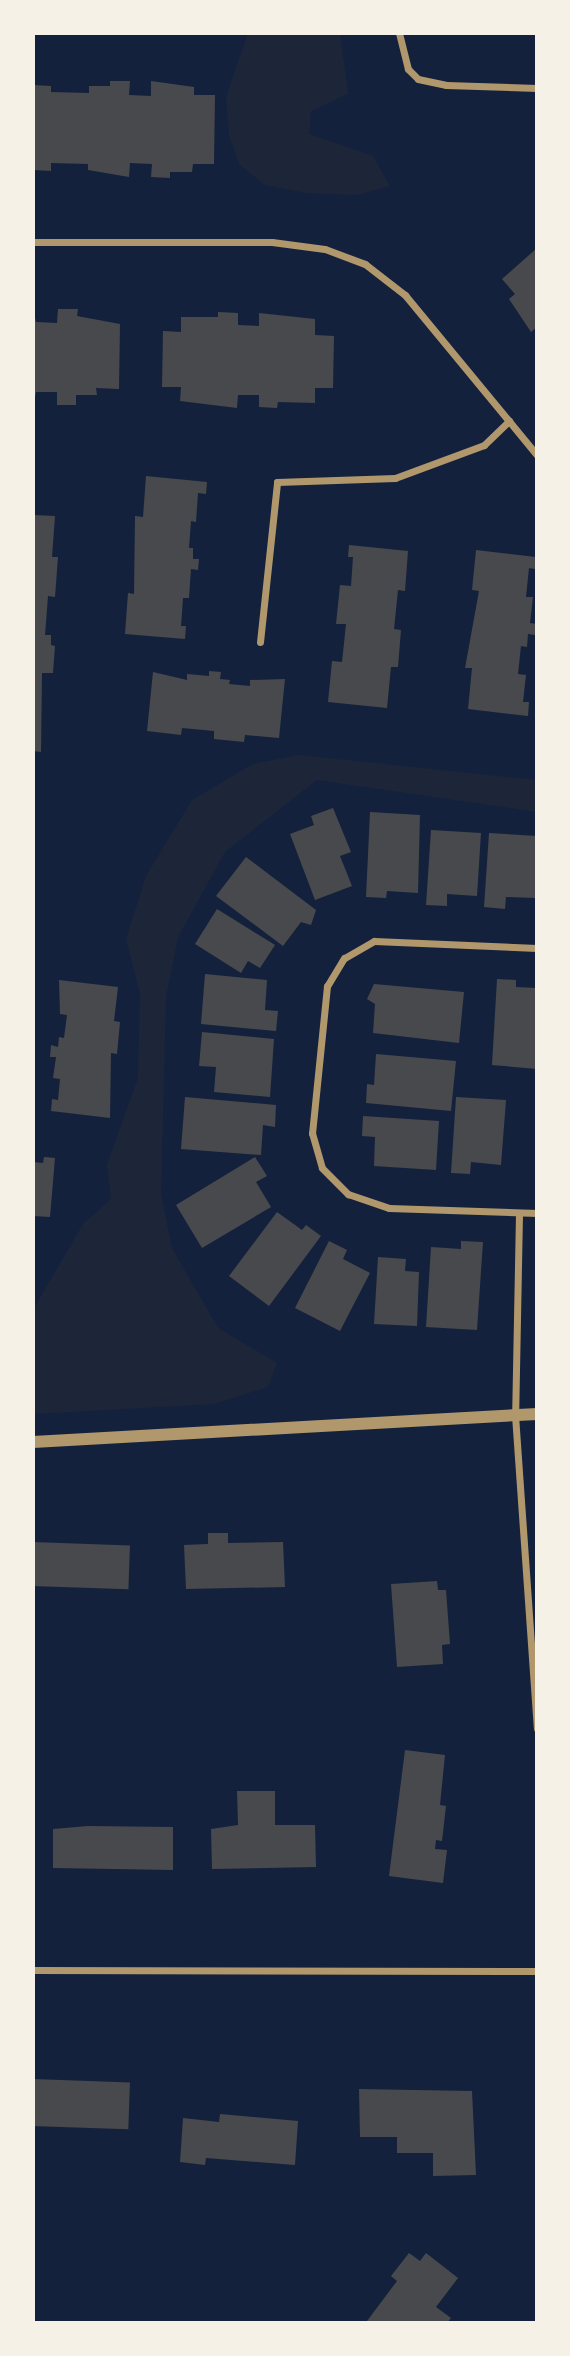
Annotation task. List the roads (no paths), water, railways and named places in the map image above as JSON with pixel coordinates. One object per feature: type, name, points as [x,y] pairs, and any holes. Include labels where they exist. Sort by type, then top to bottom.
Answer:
[{"type":"street","points":[[399,33],[408,69],[418,79],[446,85],[537,88]]},
{"type":"street","points":[[33,242],[272,242],[325,249],[365,264],[405,295],[537,455]]},
{"type":"street","points":[[260,642],[277,482],[395,478],[484,445],[509,421]]},
{"type":"street","points":[[537,948],[374,941],[344,958],[327,986],[312,1133],[322,1168],[348,1194],[389,1208],[537,1213]]},
{"type":"street","points":[[519,1214],[515,1415],[537,1728]]},
{"type":"street","points":[[33,1442],[537,1414]]},
{"type":"street","points":[[33,1970],[537,1971]]}]
